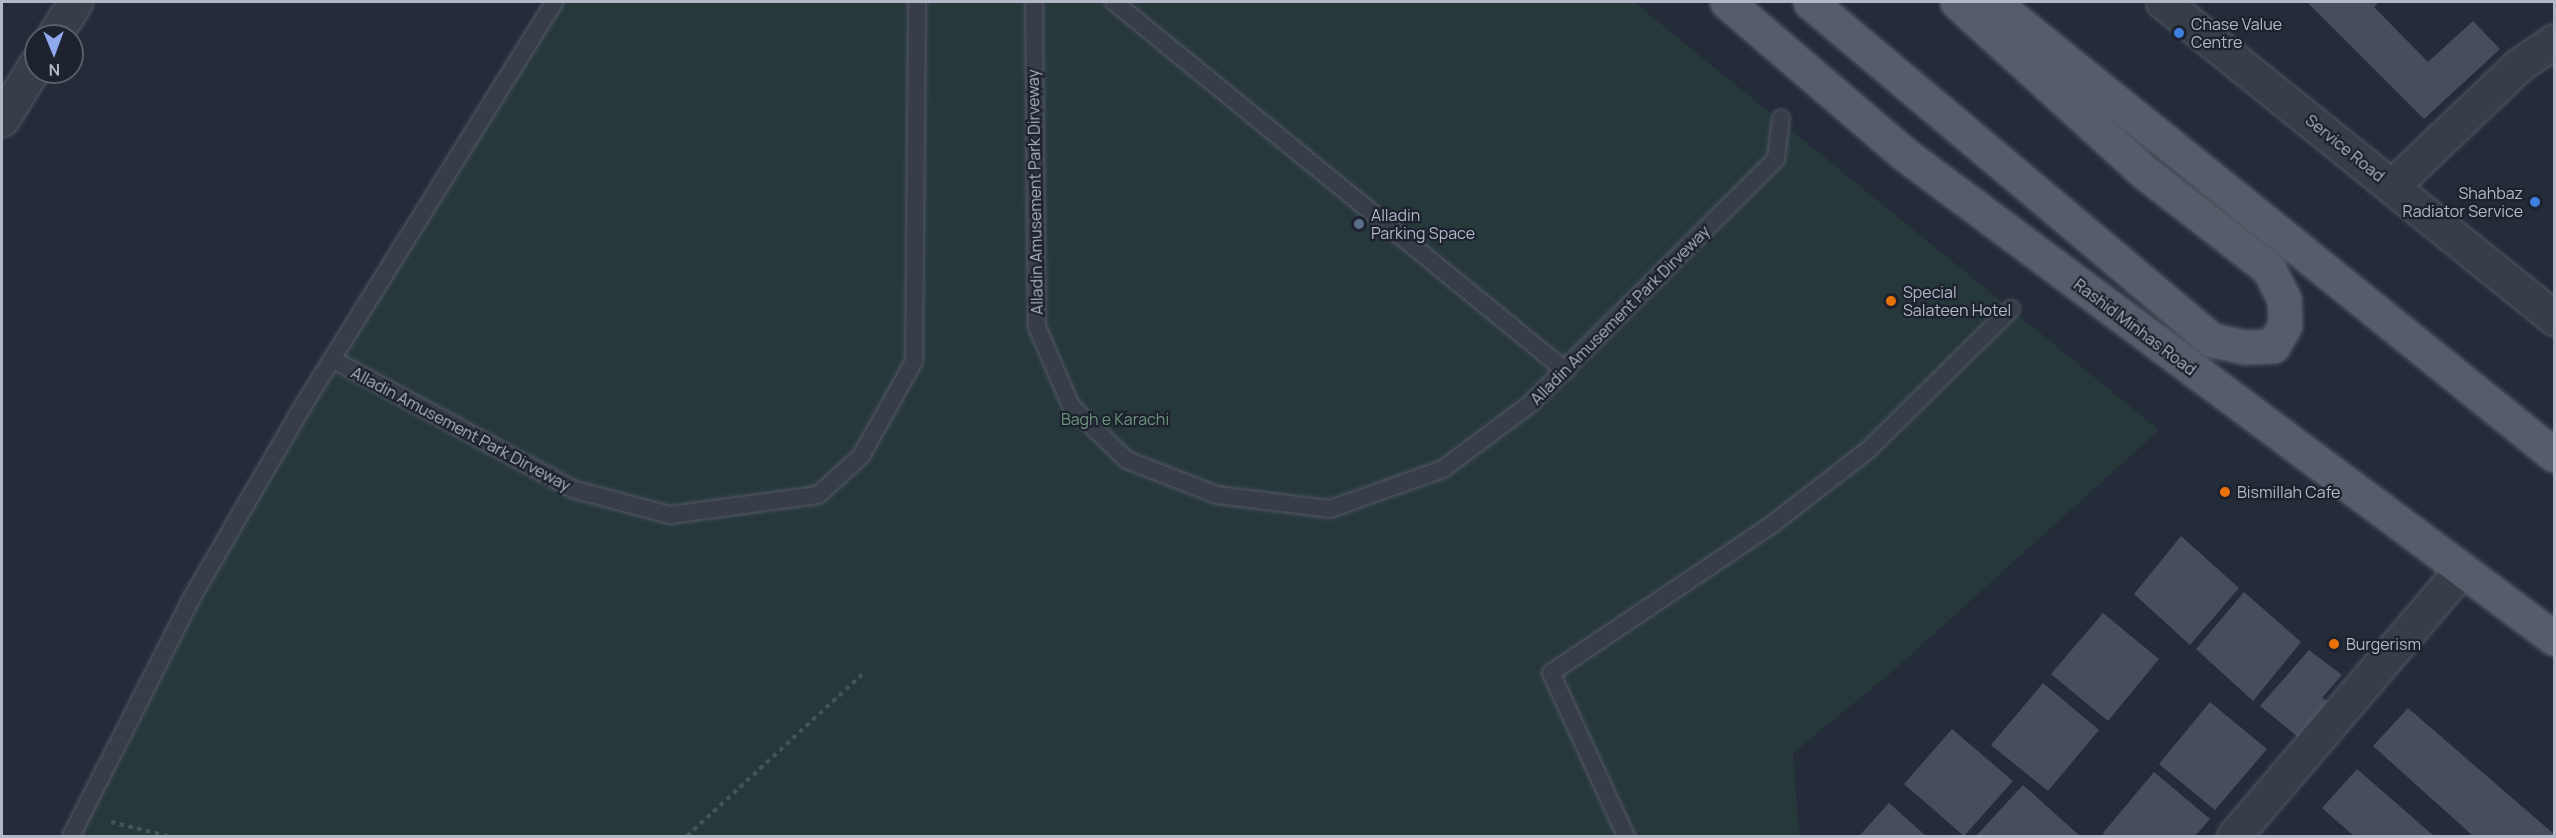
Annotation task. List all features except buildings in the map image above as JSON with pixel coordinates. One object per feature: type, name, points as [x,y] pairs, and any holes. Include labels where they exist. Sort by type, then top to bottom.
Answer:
[{"type":"main road","name":"Rashid Minhas Road","points":[[1727,2],[1903,153],[2460,571],[2554,638]]},
{"type":"main road","points":[[1810,2],[2212,340],[2246,347],[2273,346],[2285,325],[2284,299],[2269,269],[2144,172],[1957,2]]},
{"type":"main road","points":[[1993,2],[2554,455]]},
{"type":"street","points":[[61,24],[75,2]]},
{"type":"street","name":"Service Road","points":[[2163,2],[2554,318]]},
{"type":"street","points":[[2392,186],[2519,65],[2554,41]]},
{"type":"street","points":[[2,120],[24,84]]},
{"type":"street","points":[[2234,837],[2460,571]]},
{"type":"lane","points":[[71,837],[191,599],[332,359],[554,2]]},
{"type":"lane","name":"Alladin Amusement Park Dirveway","points":[[332,359],[572,489],[670,515],[818,495],[861,456],[914,361],[917,2]]},
{"type":"lane","name":"Alladin Amusement Park Dirveway","points":[[1034,2],[1037,327],[1071,406],[1127,460],[1217,495],[1330,508],[1443,469],[1566,371],[1776,159],[1781,118]]},
{"type":"lane","points":[[1114,2],[1566,371]]},
{"type":"lane","points":[[1626,837],[1551,672],[1770,526],[1868,450],[2011,309]]},
{"type":"path","points":[[687,837],[865,672]]},
{"type":"path","points":[[81,814],[168,837]]},
{"type":"green space","name":"Bagh e Karachi","points":[[554,2],[1634,2],[2159,430],[1893,671],[1793,753],[1799,836],[71,836],[191,599]]},
{"type":"place","name":"Chase Value Centre","points":[[2179,33]]},
{"type":"place","name":"Shahbaz Radiator Service","points":[[2535,202]]},
{"type":"place","name":"Alladin Parking Space","points":[[1359,224]]},
{"type":"place","name":"Special Salateen Hotel","points":[[1891,301]]},
{"type":"place","name":"Bismillah Cafe","points":[[2225,492]]},
{"type":"place","name":"Burgerism","points":[[2334,644]]}]
